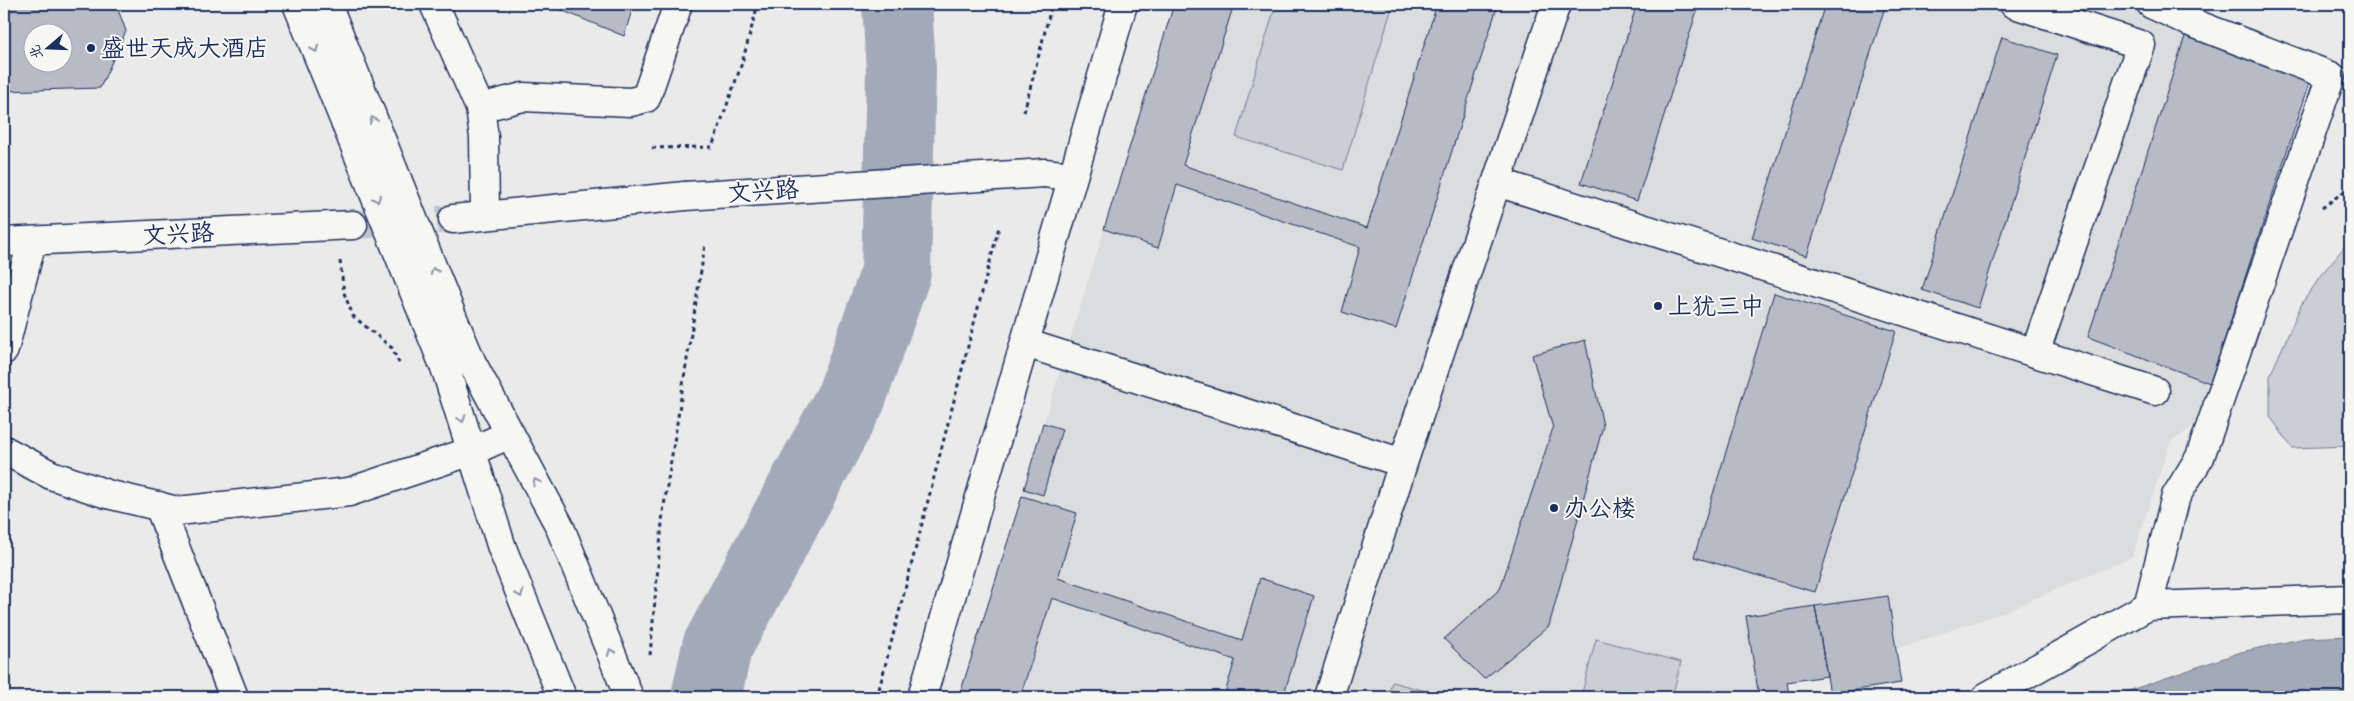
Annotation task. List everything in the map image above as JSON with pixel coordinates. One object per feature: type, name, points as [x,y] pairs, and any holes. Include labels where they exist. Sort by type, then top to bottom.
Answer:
[{"type":"main road","points":[[297,4],[440,321],[472,363],[559,525],[629,697]]},
{"type":"main road","points":[[327,4],[440,321],[447,373],[502,548],[562,697]]},
{"type":"main road","points":[[434,4],[480,108],[484,137],[485,216]]},
{"type":"main road","points":[[480,108],[523,98],[630,102],[646,98],[678,4]]},
{"type":"main road","points":[[922,697],[1123,4]]},
{"type":"main road","points":[[1329,697],[1403,463],[1556,4]]},
{"type":"main road","points":[[2014,4],[2140,45],[2035,353]]},
{"type":"main road","points":[[2148,606],[2176,496],[2200,457],[2332,76],[2190,22],[2151,4]]},
{"type":"main road","name":"文兴路","points":[[453,218],[685,196],[1044,173],[1072,176]]},
{"type":"main road","points":[[1497,182],[2155,391]]},
{"type":"main road","name":"文兴路","points":[[4,242],[353,225]]},
{"type":"main road","points":[[4,350],[32,241]]},
{"type":"main road","points":[[1025,343],[1403,463]]},
{"type":"main road","points":[[4,450],[51,475],[107,494],[178,511],[350,492],[472,451],[510,434]]},
{"type":"main road","points":[[159,506],[234,697]]},
{"type":"main road","points":[[1986,697],[2148,606],[2350,599]]},
{"type":"path","points":[[652,148],[712,147],[742,63],[758,4]]},
{"type":"path","points":[[1024,112],[1052,4]]},
{"type":"path","points":[[877,697],[999,227]]},
{"type":"path","points":[[650,658],[662,512],[705,245]]},
{"type":"path","points":[[339,251],[344,293],[353,316],[392,348],[400,365]]},
{"type":"shaded area","name":"上犹三中","points":[[1174,4],[2132,4],[2187,30],[2311,79],[2210,383],[2193,427],[2170,442],[2132,557],[2004,612],[1896,649],[1888,596],[1746,616],[1759,697],[959,697]]},
{"type":"shaded area","points":[[1276,4],[1393,4],[1343,170],[1236,137]]},
{"type":"shaded area","points":[[2350,240],[2350,446],[2292,448],[2270,416],[2270,376],[2302,303],[2326,269]]},
{"type":"shaded area","points":[[1596,639],[1681,662],[1672,697],[1581,697]]},
{"type":"shaded area","points":[[1392,682],[1448,697],[1388,697]]},
{"type":"water","points":[[2350,636],[2350,697],[2111,697],[2241,652],[2305,638]]},
{"type":"building","name":"盛世天成大酒店","points":[[4,4],[116,4],[126,31],[100,88],[4,91]]},
{"type":"building","points":[[563,4],[634,4],[624,36],[561,10]]},
{"type":"building","points":[[1174,4],[1234,4],[1183,165],[1367,228],[1437,4],[1498,4],[1396,329],[1342,312],[1360,247],[1177,185],[1158,248],[1104,229]]},
{"type":"building","points":[[1637,4],[1699,4],[1637,201],[1581,183]]},
{"type":"building","points":[[1825,4],[1886,4],[1807,256],[1752,238]]},
{"type":"building","points":[[2187,30],[2311,79],[2210,383],[2088,337]]},
{"type":"building","points":[[2002,37],[2057,55],[1978,308],[1922,290]]},
{"type":"building","points":[[1774,293],[1896,331],[1815,592],[1694,557]]},
{"type":"building","name":"办公楼","points":[[1585,340],[1603,426],[1549,626],[1484,679],[1444,639],[1500,589],[1553,428],[1532,355]]},
{"type":"building","points":[[1043,423],[1062,429],[1043,495],[1024,489]]},
{"type":"building","points":[[1022,496],[1077,513],[1058,578],[1242,640],[1260,578],[1314,596],[1283,697],[1224,697],[1235,660],[1052,598],[1020,697],[959,697]]},
{"type":"building","points":[[1888,596],[1901,683],[1830,694],[1815,606]]},
{"type":"building","points":[[1815,606],[1827,676],[1787,682],[1789,696],[1759,697],[1746,616]]},
{"type":"waterway","points":[[706,697],[717,647],[851,398],[896,272],[901,70],[897,4]]},
{"type":"tunnel","points":[[353,225],[453,219]]},
{"type":"place","name":"盛世天成大酒店","points":[[91,48]]},
{"type":"place","name":"上犹三中","points":[[1658,306]]},
{"type":"place","name":"办公楼","points":[[1554,508]]}]
